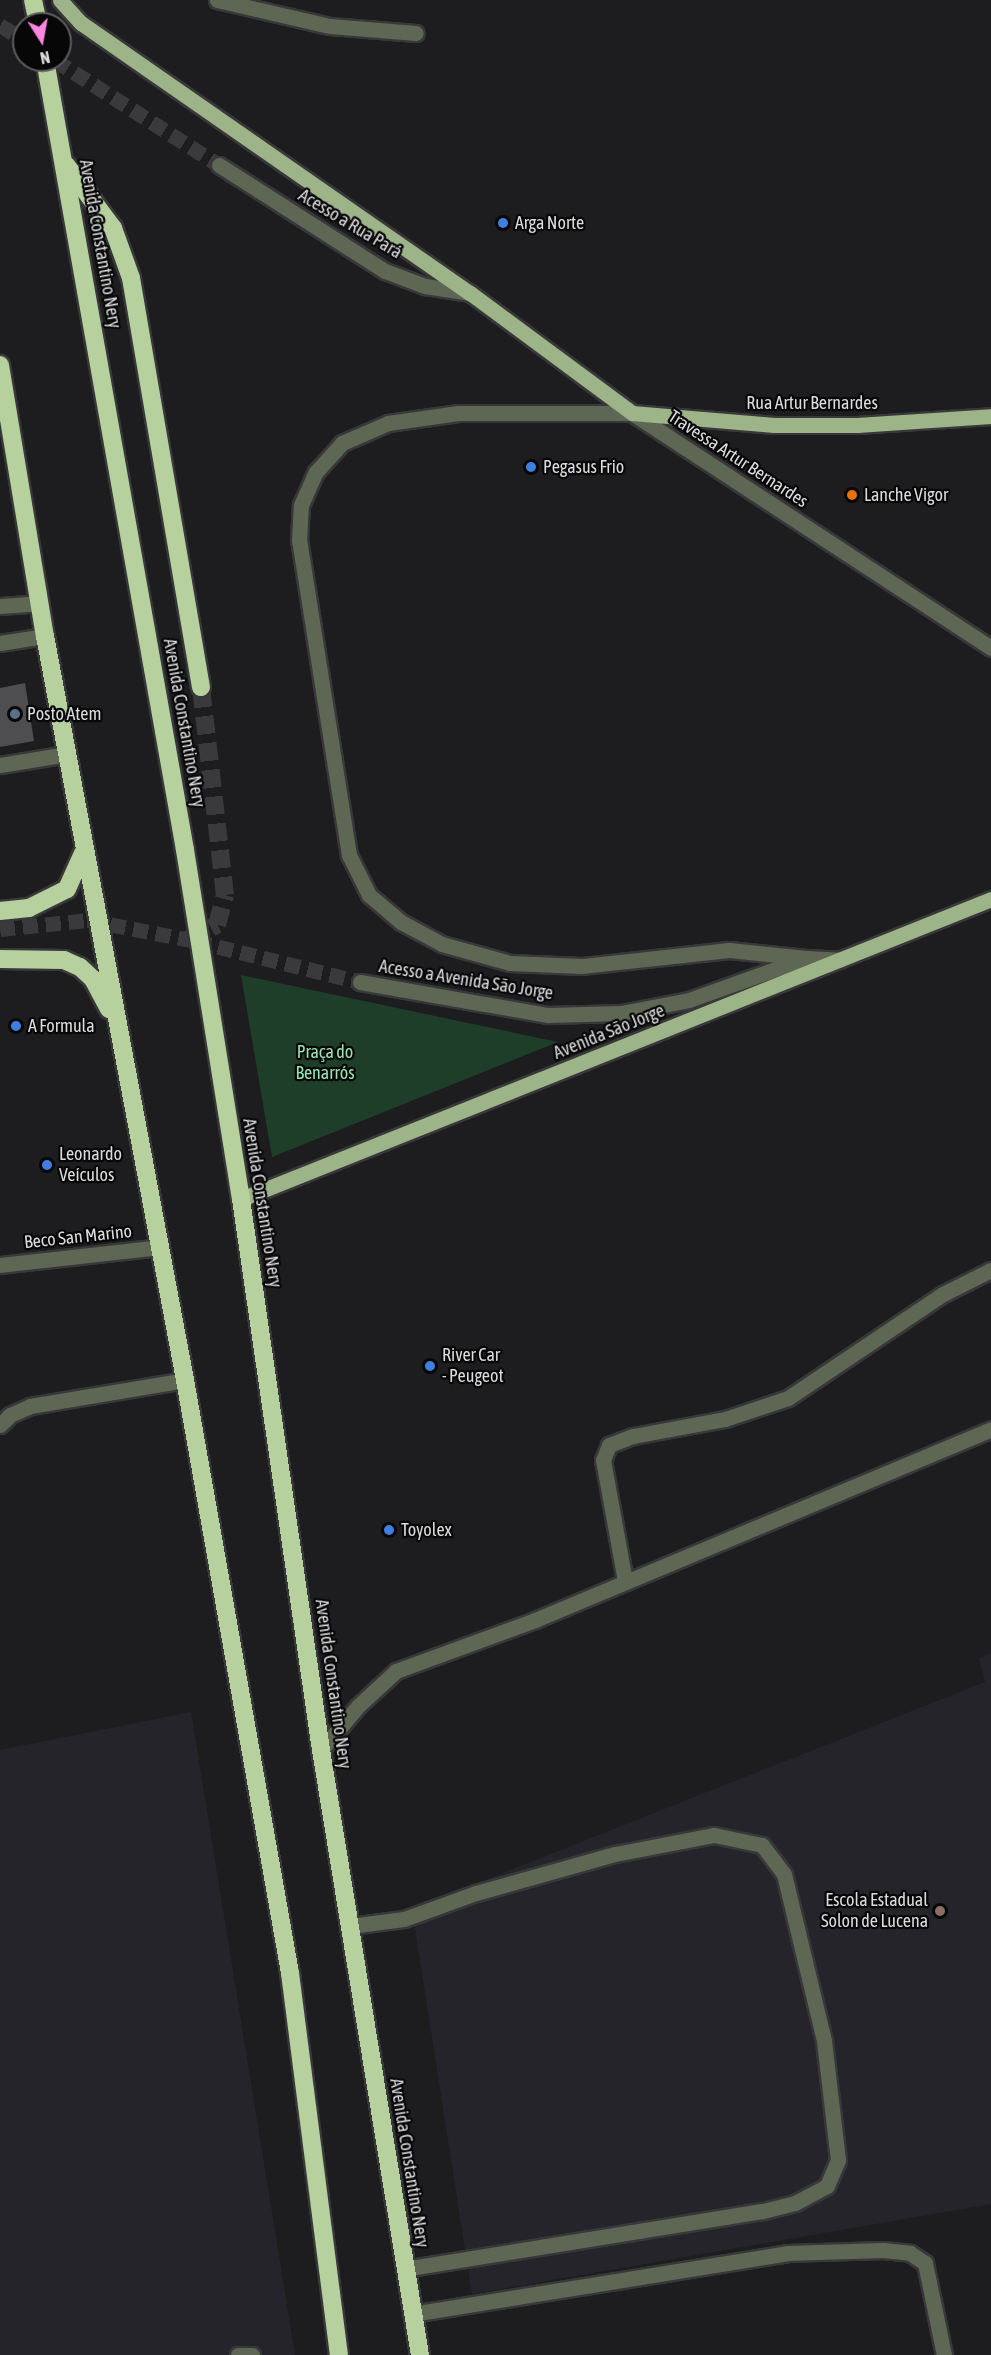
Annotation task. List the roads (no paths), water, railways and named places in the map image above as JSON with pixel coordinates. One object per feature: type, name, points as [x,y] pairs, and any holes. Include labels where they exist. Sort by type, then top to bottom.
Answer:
[{"type":"highway","name":"Avenida Constantino Nery","points":[[47,72],[185,850],[241,1199],[321,1750],[420,2355]]},
{"type":"highway","points":[[65,164],[113,228],[130,278],[201,687]]},
{"type":"highway","points":[[0,365],[39,603],[161,1247],[290,1973],[339,2355]]},
{"type":"highway","points":[[0,911],[29,908],[67,889],[78,870],[85,845]]},
{"type":"highway","points":[[0,958],[64,960],[80,967],[93,979],[118,1023]]},
{"type":"main road","name":"Travessa Artur Bernardes","points":[[60,0],[81,23],[470,293],[632,413]]},
{"type":"main road","name":"Rua Artur Bernardes","points":[[632,413],[774,425],[857,425],[991,416]]},
{"type":"main road","name":"Avenida São Jorge","points":[[241,1199],[844,960],[991,899]]},
{"type":"street","points":[[217,0],[330,26],[416,33]]},
{"type":"street","name":"Acesso a Rua Pará","points":[[219,165],[385,271],[425,286],[470,293]]},
{"type":"street","points":[[632,413],[458,413],[388,423],[342,443],[316,472],[301,505],[299,541],[349,855],[369,895],[401,922],[442,944],[510,963],[581,966],[729,950],[806,958]]},
{"type":"street","name":"Travessa Artur Bernardes","points":[[632,413],[991,648]]},
{"type":"street","points":[[0,606],[39,603]]},
{"type":"street","points":[[0,643],[45,636]]},
{"type":"street","points":[[0,765],[68,754]]},
{"type":"street","name":"Acesso a Avenida São Jorge","points":[[360,982],[548,1015],[621,1013],[688,1000],[806,958],[844,960]]},
{"type":"street","name":"Beco San Marino","points":[[0,1265],[161,1247]]},
{"type":"street","points":[[625,1581],[603,1460],[609,1444],[633,1436],[725,1419],[788,1398],[943,1294],[991,1270]]},
{"type":"street","points":[[0,1425],[10,1415],[30,1406],[185,1380]]},
{"type":"street","points":[[321,1750],[358,1706],[396,1671],[535,1620],[991,1429]]},
{"type":"street","points":[[350,1926],[404,1919],[476,1893],[615,1854],[714,1835],[762,1845],[784,1874],[824,2041],[838,2160],[827,2186],[795,2203],[762,2211],[405,2269]]},
{"type":"street","points":[[412,2314],[787,2253],[883,2250],[910,2253],[925,2263],[945,2355]]},
{"type":"street","points":[[238,2355],[252,2355]]},
{"type":"tunnel","points":[[0,25],[12,32]]},
{"type":"tunnel","points":[[72,71],[219,165]]},
{"type":"tunnel","points":[[187,940],[217,925],[225,895],[201,687]]},
{"type":"tunnel","points":[[0,929],[88,920],[196,941],[360,982]]},
{"type":"place","name":"Arga Norte","points":[[503,223]]},
{"type":"place","name":"Pegasus Frio","points":[[531,467]]},
{"type":"place","name":"Lanche Vigor","points":[[852,495]]},
{"type":"place","name":"Posto Atem","points":[[15,714]]},
{"type":"place","name":"A Formula","points":[[16,1026]]},
{"type":"place","name":"Leonardo Veículos","points":[[47,1165]]},
{"type":"place","name":"River Car - Peugeot","points":[[430,1366]]},
{"type":"place","name":"Toyolex","points":[[389,1530]]},
{"type":"place","name":"Escola Estadual Solon de Lucena","points":[[940,1911]]},
{"type":"park label","name":"Praça do Benarrós","points":[[325,1063]]}]
